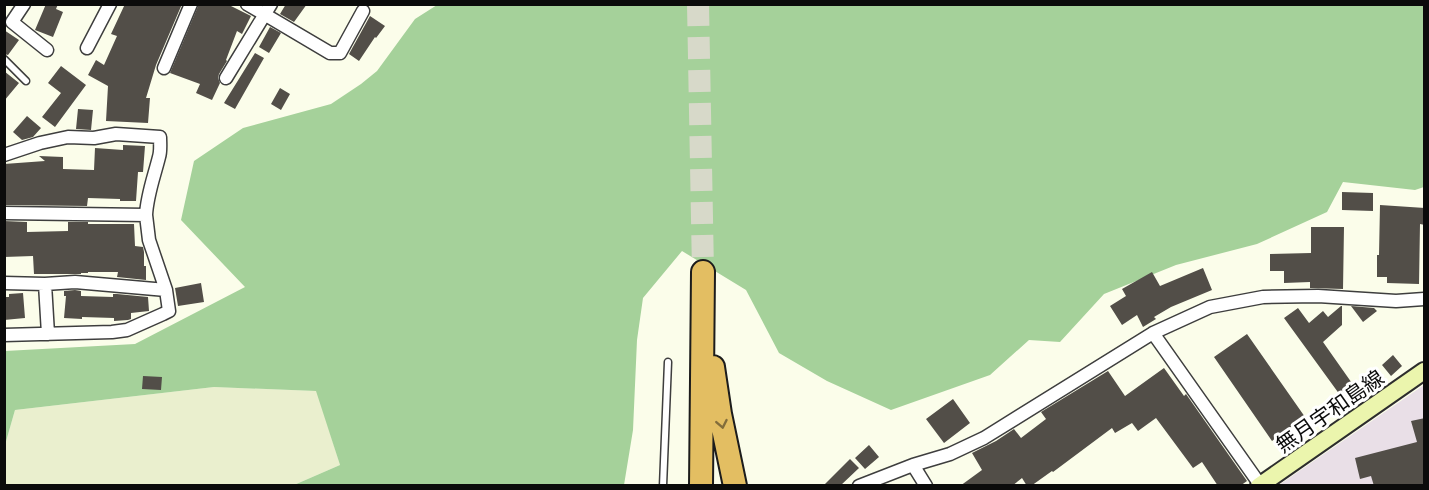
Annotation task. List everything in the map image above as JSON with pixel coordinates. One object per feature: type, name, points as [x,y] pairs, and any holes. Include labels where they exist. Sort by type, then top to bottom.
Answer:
[{"type":"highway","points":[[700,481],[703,272]]},
{"type":"highway","points":[[702,304],[720,414],[735,486]]},
{"type":"main road","name":"無月宇和島線","points":[[1260,485],[1425,371]]},
{"type":"street","points":[[24,4],[12,22],[47,50]]},
{"type":"street","points":[[87,48],[110,4]]},
{"type":"street","points":[[164,68],[191,4]]},
{"type":"street","points":[[248,4],[268,9],[330,53],[340,53],[363,11]]},
{"type":"street","points":[[226,78],[268,9]]},
{"type":"street","points":[[4,155],[40,143],[68,138],[94,138],[116,134],[160,137],[160,154],[151,185],[146,215],[149,240],[166,290],[169,310],[127,330],[4,335]]},
{"type":"street","points":[[4,213],[146,215]]},
{"type":"street","points":[[4,283],[75,282],[166,290]]},
{"type":"street","points":[[45,284],[48,334]]},
{"type":"street","points":[[859,486],[913,465],[951,454],[984,438],[1153,333],[1210,307],[1263,297],[1425,299]]},
{"type":"street","points":[[1153,333],[1260,485]]},
{"type":"street","points":[[913,465],[926,486]]},
{"type":"lane","points":[[4,60],[26,81]]},
{"type":"lane","points":[[663,486],[668,362]]},
{"type":"shaded area","points":[[1424,385],[1424,485],[1279,486],[1279,485]]},
{"type":"green space","points":[[437,5],[1424,5],[1424,187],[1415,190],[1343,182],[1327,212],[1257,244],[1176,265],[1104,294],[1060,342],[1029,340],[990,375],[891,410],[827,381],[779,353],[746,290],[682,251],[643,298],[637,340],[633,430],[624,485],[294,485],[340,465],[316,391],[214,387],[15,410],[5,445],[5,351],[135,344],[245,287],[181,220],[194,161],[243,128],[331,104],[377,71],[415,19]]},
{"type":"green space","points":[[214,387],[317,391],[340,465],[294,485],[5,486],[5,445],[15,410]]},
{"type":"building","points":[[46,4],[58,4],[56,9],[63,12],[53,37],[35,30]]},
{"type":"building","points":[[125,4],[182,4],[156,65],[146,98],[150,98],[148,123],[106,121],[108,86],[88,75],[96,60],[104,65],[117,36],[111,34]]},
{"type":"building","points":[[199,4],[227,4],[251,16],[242,34],[237,31],[227,61],[219,74],[220,83],[212,100],[196,93],[200,84],[170,73]]},
{"type":"building","points":[[286,4],[307,4],[294,22],[280,14]]},
{"type":"building","points":[[370,16],[385,26],[359,61],[349,54]]},
{"type":"building","points":[[270,27],[281,33],[269,53],[259,47]]},
{"type":"building","points":[[4,30],[19,40],[8,55],[4,54]]},
{"type":"building","points":[[255,53],[264,58],[235,109],[224,103]]},
{"type":"building","points":[[61,66],[86,85],[55,127],[42,117],[61,93],[48,83]]},
{"type":"building","points":[[4,71],[19,83],[4,101]]},
{"type":"building","points":[[280,88],[290,94],[281,110],[271,104]]},
{"type":"building","points":[[78,109],[93,110],[91,130],[76,129]]},
{"type":"building","points":[[27,116],[41,128],[33,137],[22,140],[13,132]]},
{"type":"building","points":[[123,145],[145,146],[143,172],[138,172],[136,201],[88,198],[87,206],[4,205],[4,164],[45,161],[39,156],[63,157],[63,169],[94,170],[95,148],[123,150]]},
{"type":"building","points":[[1342,192],[1373,193],[1373,211],[1342,210]]},
{"type":"building","points":[[1380,205],[1425,208],[1425,225],[1420,224],[1419,284],[1387,283],[1387,277],[1377,277]]},
{"type":"building","points":[[4,221],[27,222],[27,232],[68,231],[68,222],[134,224],[135,246],[143,247],[146,280],[117,277],[118,272],[34,274],[33,256],[4,257]]},
{"type":"building","points":[[1311,227],[1344,227],[1343,289],[1310,288],[1310,282],[1284,283],[1284,271],[1270,271],[1270,254],[1311,253]]},
{"type":"building","points":[[1203,268],[1212,290],[1171,307],[1143,327],[1137,315],[1122,325],[1110,306],[1126,296],[1122,289],[1152,272],[1160,286]]},
{"type":"building","points":[[201,283],[204,302],[178,306],[175,288]]},
{"type":"building","points":[[64,291],[81,291],[81,296],[113,297],[113,294],[117,294],[148,297],[149,311],[131,313],[131,319],[128,320],[64,318],[66,296],[64,296]]},
{"type":"building","points":[[23,293],[25,318],[4,320],[4,297],[9,297],[9,294]]},
{"type":"building","points":[[1341,306],[1342,325],[1323,342],[1361,396],[1348,406],[1284,318],[1298,308],[1309,323],[1323,311],[1328,317]]},
{"type":"building","points":[[1351,306],[1374,308],[1377,311],[1363,322]]},
{"type":"building","points":[[1247,334],[1305,417],[1272,441],[1214,357]]},
{"type":"building","points":[[1393,355],[1402,366],[1391,376],[1382,365]]},
{"type":"building","points":[[1164,368],[1184,396],[1186,394],[1247,481],[1240,486],[1218,486],[1202,462],[1193,468],[1156,418],[1138,431],[1132,423],[1115,433],[1112,428],[1031,486],[1027,486],[1022,478],[1012,486],[960,486],[982,470],[972,453],[1014,429],[1021,438],[1046,419],[1041,412],[1108,371],[1125,396]]},
{"type":"building","points":[[143,376],[162,377],[161,390],[142,389]]},
{"type":"building","points":[[953,399],[970,423],[944,443],[926,419]]},
{"type":"building","points":[[1425,418],[1425,486],[1374,486],[1371,476],[1360,479],[1355,458],[1417,442],[1411,421]]},
{"type":"building","points":[[869,445],[879,457],[865,469],[855,458]]},
{"type":"building","points":[[850,459],[859,468],[840,486],[823,486]]},
{"type":"tunnel","points":[[698,4],[703,272]]}]
